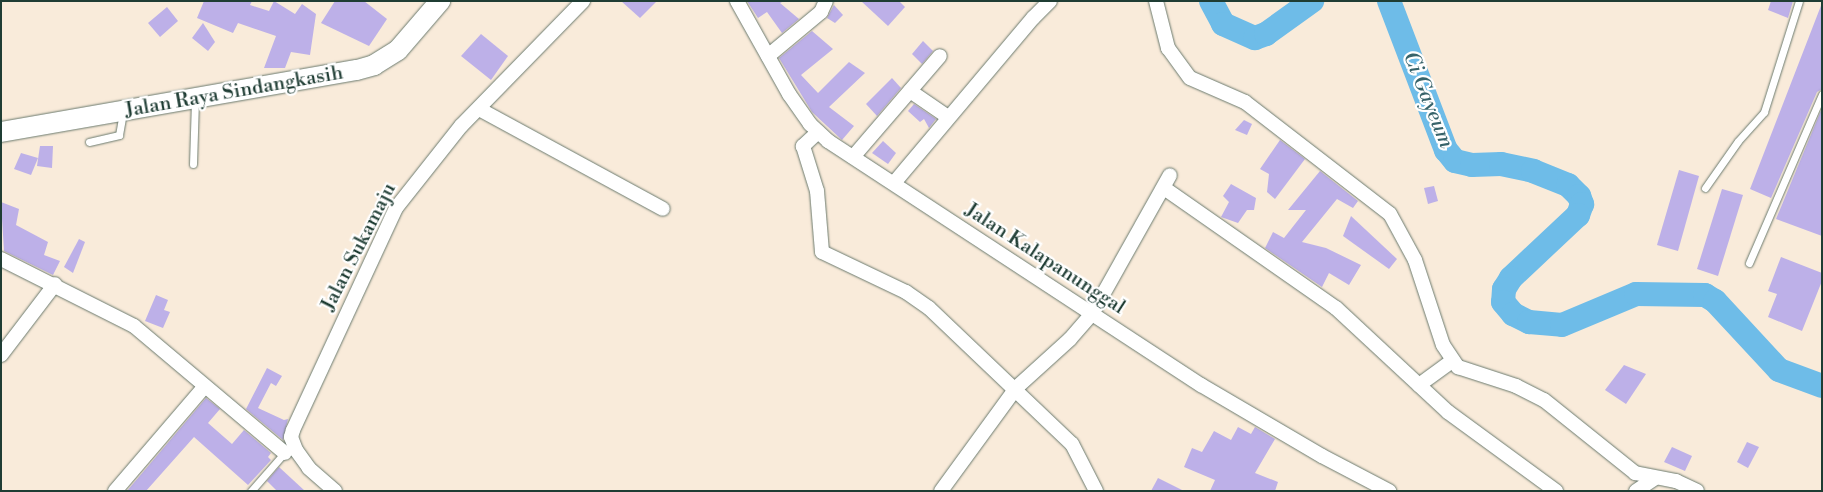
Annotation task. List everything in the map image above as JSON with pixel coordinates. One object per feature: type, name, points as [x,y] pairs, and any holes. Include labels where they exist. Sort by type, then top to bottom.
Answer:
[{"type":"main road","name":"Jalan Raya Sindangkasih","points":[[1,132],[338,75],[374,65],[408,40],[440,1]]},
{"type":"street","name":"Jalan Sukamaju","points":[[288,448],[293,430],[396,208],[440,151],[583,1]]},
{"type":"street","name":"Jalan Kalapanunggal","points":[[737,1],[789,94],[818,132],[1092,314],[1266,424],[1389,491]]},
{"type":"street","points":[[768,56],[821,12],[826,1]]},
{"type":"street","points":[[894,183],[948,117],[1050,1]]},
{"type":"street","points":[[1156,1],[1168,48],[1190,78],[1245,102],[1390,214],[1415,260],[1450,363],[1462,371],[1494,379],[1544,400],[1646,484],[1676,481],[1697,491]]},
{"type":"street","points":[[853,157],[940,56]]},
{"type":"street","points":[[910,90],[948,117]]},
{"type":"street","points":[[479,109],[663,209]]},
{"type":"street","points":[[818,132],[805,142],[817,191],[821,248],[825,255],[915,297],[1016,388],[1078,452],[1096,491]]},
{"type":"street","points":[[941,491],[1016,388],[1070,339],[1092,314],[1170,175]]},
{"type":"street","points":[[1164,188],[1336,308],[1448,412],[1519,461],[1556,491]]},
{"type":"street","points":[[1,259],[55,284],[130,323],[205,386],[288,448],[335,491]]},
{"type":"street","points":[[1,355],[55,284]]},
{"type":"street","points":[[1419,385],[1450,363]]},
{"type":"street","points":[[115,491],[205,386]]},
{"type":"lane","points":[[1705,188],[1738,141],[1764,112],[1799,1]]},
{"type":"lane","points":[[1749,263],[1822,94]]},
{"type":"lane","points":[[193,164],[194,98]]},
{"type":"lane","points":[[89,142],[119,135],[123,112]]},
{"type":"lane","points":[[252,491],[288,448]]},
{"type":"building","points":[[204,1],[252,1],[250,5],[269,11],[274,1],[295,14],[302,4],[316,14],[310,55],[291,52],[285,68],[264,68],[276,36],[238,23],[233,33],[197,18]]},
{"type":"building","points":[[335,1],[364,1],[387,19],[369,46],[321,23]]},
{"type":"building","points":[[621,1],[657,1],[640,18]]},
{"type":"building","points":[[747,1],[784,1],[780,3],[799,19],[782,33],[767,12],[758,18]]},
{"type":"building","points":[[861,1],[899,1],[905,7],[888,26]]},
{"type":"building","points":[[1771,1],[1793,1],[1788,18],[1768,10]]},
{"type":"building","points":[[1822,3],[1822,89],[1817,92],[1771,198],[1750,189]]},
{"type":"building","points":[[834,5],[843,15],[835,23],[827,18]]},
{"type":"building","points":[[167,7],[178,21],[160,37],[148,23]]},
{"type":"building","points":[[203,23],[215,42],[208,51],[192,38]]},
{"type":"building","points":[[812,31],[833,49],[801,75],[818,93],[849,62],[865,73],[829,107],[854,126],[842,140],[812,112],[779,58]]},
{"type":"building","points":[[481,34],[508,56],[491,80],[461,56]]},
{"type":"building","points":[[923,41],[933,51],[922,64],[912,54]]},
{"type":"building","points":[[892,78],[901,88],[877,116],[866,104]]},
{"type":"building","points":[[914,104],[936,119],[929,128],[924,119],[920,122],[908,111]]},
{"type":"building","points":[[1822,108],[1822,236],[1776,219]]},
{"type":"building","points":[[1244,120],[1252,124],[1247,135],[1235,130]]},
{"type":"building","points":[[1280,140],[1305,159],[1275,199],[1267,192],[1269,174],[1260,169]]},
{"type":"building","points":[[883,141],[896,153],[888,164],[872,153]]},
{"type":"building","points":[[40,146],[53,146],[52,168],[37,166]]},
{"type":"building","points":[[21,153],[38,158],[31,175],[14,169]]},
{"type":"building","points":[[1679,170],[1699,176],[1678,251],[1657,245]]},
{"type":"building","points":[[1320,171],[1358,201],[1353,208],[1337,199],[1302,242],[1326,248],[1361,265],[1349,285],[1329,273],[1322,287],[1265,248],[1273,232],[1284,238],[1306,210],[1288,210]]},
{"type":"building","points":[[1231,184],[1256,198],[1254,210],[1247,210],[1238,223],[1221,217],[1229,202],[1223,196]]},
{"type":"building","points":[[1434,186],[1438,201],[1428,204],[1424,188]]},
{"type":"building","points":[[1722,189],[1743,195],[1718,276],[1697,269]]},
{"type":"building","points":[[1,202],[19,209],[16,225],[48,242],[44,255],[60,261],[53,275],[4,251]]},
{"type":"building","points":[[1351,216],[1397,259],[1389,269],[1343,236]]},
{"type":"building","points":[[79,239],[85,242],[73,273],[64,267]]},
{"type":"building","points":[[1781,257],[1822,273],[1822,281],[1802,331],[1768,317],[1777,294],[1768,291]]},
{"type":"building","points":[[156,295],[168,300],[164,310],[170,312],[163,328],[145,321]]},
{"type":"building","points":[[1624,365],[1646,374],[1626,404],[1605,390]]},
{"type":"building","points":[[267,368],[282,376],[276,386],[271,383],[258,408],[284,420],[288,419],[283,440],[246,409]]},
{"type":"building","points":[[206,398],[220,409],[208,423],[232,444],[244,430],[271,453],[268,457],[271,460],[248,485],[194,437],[146,491],[127,491]]},
{"type":"building","points":[[1238,427],[1251,434],[1255,427],[1275,439],[1255,473],[1278,482],[1275,491],[1210,491],[1215,480],[1184,467],[1192,448],[1202,452],[1214,431],[1231,440]]},
{"type":"building","points":[[1747,442],[1759,447],[1748,468],[1737,462]]},
{"type":"building","points":[[1672,447],[1692,456],[1685,471],[1664,462]]},
{"type":"building","points":[[279,467],[305,491],[277,491],[267,481]]},
{"type":"building","points":[[1158,478],[1184,491],[1151,491]]},
{"type":"waterway","name":"Ci Gayeum","points":[[1211,1],[1223,24],[1255,38],[1266,34],[1312,1]]},
{"type":"waterway","name":"Ci Gayeum","points":[[1389,1],[1446,150],[1455,161],[1472,165],[1501,164],[1533,171],[1568,185],[1579,196],[1582,204],[1578,215],[1511,278],[1504,289],[1503,302],[1513,314],[1529,322],[1562,325],[1636,294],[1705,295],[1715,301],[1779,370],[1822,386]]}]
